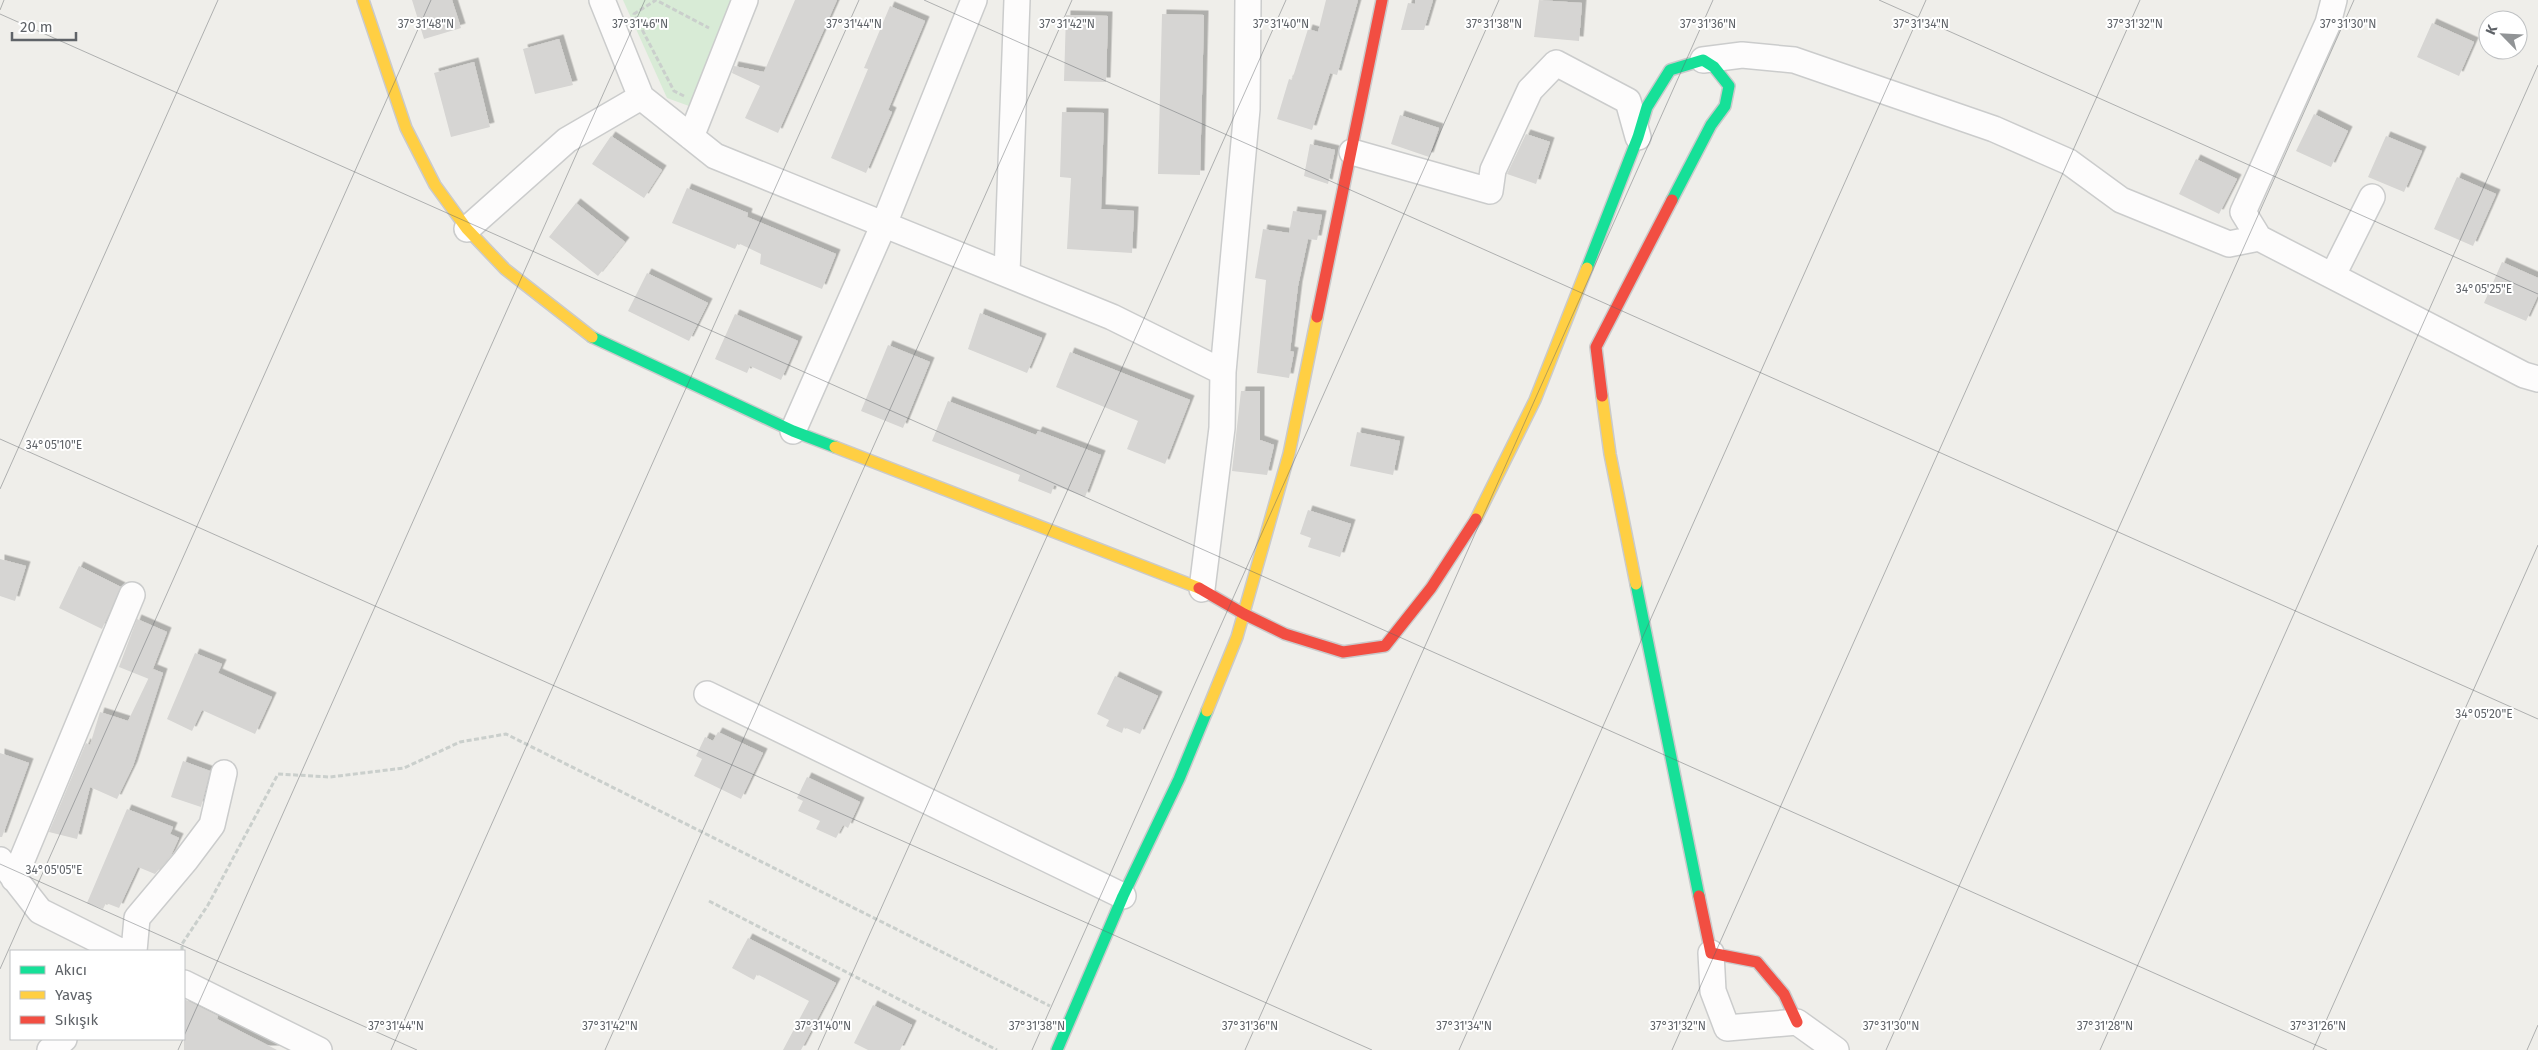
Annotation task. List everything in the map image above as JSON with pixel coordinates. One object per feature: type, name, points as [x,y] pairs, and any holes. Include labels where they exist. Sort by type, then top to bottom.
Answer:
[{"type":"street","points":[[363,0],[406,128],[435,185],[467,229],[505,269],[597,341],[793,431],[1202,589],[1244,614],[1285,634],[1343,652],[1385,646],[1431,588],[1477,516],[1535,400],[1638,137],[1647,107],[1670,70],[1703,60],[1742,56],[1794,60],[1994,129],[2069,162],[2121,200],[2229,244],[2259,238]]},
{"type":"street","points":[[602,0],[641,97],[715,156],[1112,317],[1223,372]]},
{"type":"street","points":[[691,137],[745,0]]},
{"type":"street","points":[[793,431],[884,224],[974,0]]},
{"type":"street","points":[[1007,274],[1018,0]]},
{"type":"street","points":[[1202,589],[1222,428],[1223,372],[1247,109],[1248,0]]},
{"type":"street","points":[[1057,1050],[1122,896],[1179,779],[1237,637],[1289,454],[1382,0]]},
{"type":"street","points":[[2334,0],[2328,23],[2243,212],[2259,238],[2333,274],[2524,375],[2538,379]]},
{"type":"street","points":[[1703,60],[1714,67],[1729,86],[1725,106],[1711,125],[1596,347],[1610,454],[1712,953],[1713,991],[1726,1028],[1797,1022]]},
{"type":"street","points":[[1352,152],[1490,191],[1493,170],[1530,90],[1556,63],[1628,102],[1638,137]]},
{"type":"street","points":[[467,229],[567,140],[641,97]]},
{"type":"street","points":[[2333,274],[2372,197]]},
{"type":"street","points":[[118,950],[40,911],[7,870],[132,595]]},
{"type":"street","points":[[707,694],[1122,896]]},
{"type":"street","points":[[134,950],[137,918],[185,861],[212,825],[224,773]]},
{"type":"street","points":[[1712,953],[1757,962],[1784,994],[1797,1022],[1836,1050]]},
{"type":"street","points":[[185,983],[319,1050]]},
{"type":"street","points":[[50,1050],[63,1040]]},
{"type":"path","points":[[689,88],[686,96],[674,91],[634,14],[656,0],[712,29],[715,22]]},
{"type":"path","points":[[182,950],[182,944],[208,906],[278,774],[330,777],[404,768],[460,742],[506,734],[1071,1016]]},
{"type":"path","points":[[709,901],[997,1050]]},
{"type":"green space","points":[[623,0],[731,0],[689,106],[667,98]]},
{"type":"building","points":[[412,0],[452,0],[461,28],[424,39]]},
{"type":"building","points":[[795,0],[837,0],[778,133],[745,118],[760,86],[732,73],[734,66],[764,72]]},
{"type":"building","points":[[1326,0],[1358,0],[1337,75],[1330,73],[1312,130],[1277,119],[1289,79],[1292,80],[1308,29],[1318,32]]},
{"type":"building","points":[[1415,0],[1433,0],[1424,30],[1401,30],[1408,3],[1415,4]]},
{"type":"building","points":[[1539,0],[1582,3],[1579,41],[1534,37]]},
{"type":"building","points":[[890,6],[925,21],[888,110],[892,112],[866,173],[831,158],[868,69],[864,68]]},
{"type":"building","points":[[1162,14],[1204,15],[1200,175],[1158,174]]},
{"type":"building","points":[[1066,15],[1108,16],[1106,82],[1064,81]]},
{"type":"building","points":[[2432,23],[2474,42],[2459,76],[2417,57]]},
{"type":"building","points":[[559,39],[573,85],[535,94],[523,49]]},
{"type":"building","points":[[474,62],[490,127],[451,137],[434,73]]},
{"type":"building","points":[[1062,112],[1104,113],[1101,209],[1134,211],[1132,253],[1067,249],[1071,178],[1060,177]]},
{"type":"building","points":[[2314,114],[2348,131],[2331,167],[2296,151]]},
{"type":"building","points":[[1400,115],[1439,128],[1429,157],[1391,144]]},
{"type":"building","points":[[1526,134],[1550,142],[1536,184],[1507,174]]},
{"type":"building","points":[[611,136],[662,170],[644,198],[592,164]]},
{"type":"building","points":[[2386,136],[2422,151],[2404,192],[2368,177]]},
{"type":"building","points":[[1310,144],[1335,150],[1328,184],[1304,176]]},
{"type":"building","points":[[2196,159],[2237,179],[2219,214],[2179,194]]},
{"type":"building","points":[[2457,177],[2496,194],[2473,246],[2434,229]]},
{"type":"building","points":[[687,188],[748,213],[747,217],[836,254],[822,289],[760,264],[761,254],[738,243],[735,249],[672,223]]},
{"type":"building","points":[[576,203],[625,242],[598,276],[549,237]]},
{"type":"building","points":[[1293,211],[1322,215],[1317,240],[1308,239],[1298,286],[1290,351],[1294,352],[1289,378],[1257,373],[1266,280],[1255,278],[1263,229],[1289,233]]},
{"type":"building","points":[[2502,262],[2538,278],[2538,295],[2526,321],[2484,303]]},
{"type":"building","points":[[647,273],[708,303],[689,341],[628,311]]},
{"type":"building","points":[[980,313],[1042,338],[1027,373],[968,349]]},
{"type":"building","points":[[735,314],[798,341],[781,380],[750,366],[747,373],[715,359]]},
{"type":"building","points":[[888,345],[930,362],[903,428],[861,411]]},
{"type":"building","points":[[1070,352],[1190,400],[1165,464],[1127,449],[1138,421],[1056,387]]},
{"type":"building","points":[[1241,391],[1260,391],[1260,440],[1274,445],[1267,475],[1232,471]]},
{"type":"building","points":[[948,401],[1036,435],[1038,431],[1101,455],[1085,497],[1054,485],[1051,494],[1018,481],[1020,475],[932,441]]},
{"type":"building","points":[[1357,432],[1400,441],[1393,475],[1350,466]]},
{"type":"building","points":[[1308,510],[1351,524],[1340,557],[1308,547],[1311,538],[1300,534]]},
{"type":"building","points":[[0,559],[26,566],[15,601],[0,596]]},
{"type":"building","points":[[79,566],[121,587],[102,629],[59,608]]},
{"type":"building","points":[[137,619],[167,632],[149,679],[119,667]]},
{"type":"building","points":[[195,653],[222,664],[218,673],[272,697],[255,734],[202,710],[192,731],[167,719]]},
{"type":"building","points":[[153,669],[163,673],[133,766],[117,799],[90,787],[77,839],[49,832],[86,743],[90,745],[100,712],[128,721]]},
{"type":"building","points":[[1115,676],[1158,696],[1140,734],[1124,727],[1122,733],[1106,726],[1109,720],[1097,714]]},
{"type":"building","points":[[718,732],[763,753],[741,799],[694,776],[702,759],[696,756],[705,737],[713,741]]},
{"type":"building","points":[[0,753],[29,763],[2,837],[0,837]]},
{"type":"building","points":[[183,761],[210,771],[201,807],[171,797]]},
{"type":"building","points":[[807,777],[860,802],[848,828],[843,825],[836,838],[816,829],[820,821],[798,811],[803,801],[797,798]]},
{"type":"building","points":[[127,809],[173,827],[170,834],[179,838],[171,855],[155,874],[138,867],[119,908],[106,903],[103,909],[87,903]]},
{"type":"building","points":[[748,938],[836,983],[801,1050],[783,1050],[809,1001],[757,974],[754,980],[732,968]]},
{"type":"building","points":[[185,1000],[218,1016],[217,1019],[277,1050],[184,1050]]},
{"type":"building","points":[[873,1005],[912,1025],[900,1050],[868,1050],[854,1043]]},
{"type":"traffic: fast","points":[[1587,268],[1638,137],[1647,107],[1670,70],[1703,60],[1714,67],[1729,86],[1725,106],[1711,125],[1672,200]]},
{"type":"traffic: fast","points":[[592,337],[793,431],[835,447]]},
{"type":"traffic: fast","points":[[1636,584],[1699,896]]},
{"type":"traffic: fast","points":[[1057,1050],[1123,896],[1179,779],[1207,711]]},
{"type":"traffic: slow","points":[[363,0],[406,128],[435,185],[467,229],[505,269],[592,337]]},
{"type":"traffic: slow","points":[[1476,519],[1535,400],[1587,268]]},
{"type":"traffic: slow","points":[[1207,711],[1237,637],[1289,454],[1317,317]]},
{"type":"traffic: slow","points":[[1602,396],[1610,454],[1636,584]]},
{"type":"traffic: slow","points":[[835,447],[1199,588]]},
{"type":"traffic: jam","points":[[1317,317],[1382,0]]},
{"type":"traffic: jam","points":[[1602,396],[1596,347],[1672,200]]},
{"type":"traffic: jam","points":[[1199,588],[1244,614],[1285,634],[1343,652],[1385,646],[1431,588],[1476,519]]},
{"type":"traffic: jam","points":[[1699,896],[1711,953],[1757,962],[1784,994],[1797,1022]]}]
